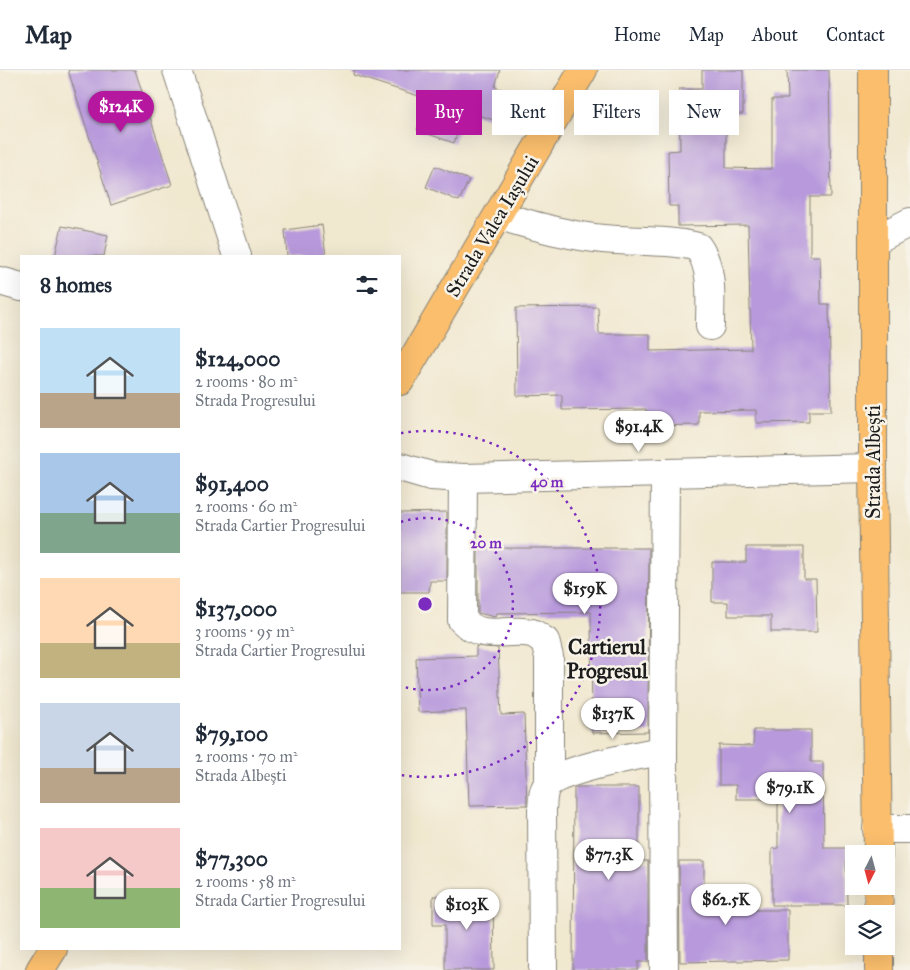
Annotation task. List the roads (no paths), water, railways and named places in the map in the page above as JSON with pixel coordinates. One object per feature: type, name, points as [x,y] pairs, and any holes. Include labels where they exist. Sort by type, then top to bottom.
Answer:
[{"type":"main road","name":"Strada Valea Iașului","points":[[401,379],[584,70]]},
{"type":"main road","name":"Strada Albești","points":[[873,70],[873,468],[878,842]]},
{"type":"main road","points":[[40,970],[52,950]]},
{"type":"main road","points":[[879,955],[879,970]]},
{"type":"street","points":[[176,70],[237,255]]},
{"type":"street","points":[[499,216],[602,239],[680,242],[698,247],[706,260],[710,287],[710,326]]},
{"type":"street","points":[[873,241],[910,222]]},
{"type":"street","points":[[0,281],[20,287]]},
{"type":"street","points":[[401,467],[431,476],[462,478],[873,468]]},
{"type":"street","points":[[664,970],[665,473]]},
{"type":"street","points":[[462,478],[462,620],[471,630],[484,633],[533,633],[545,641],[549,657],[550,782]]},
{"type":"street","points":[[543,970],[542,809],[544,790],[550,782],[568,772],[663,751]]},
{"type":"street","points":[[878,842],[910,828]]},
{"type":"district","name":"Cartierul Progresul","points":[[607,659]]}]
